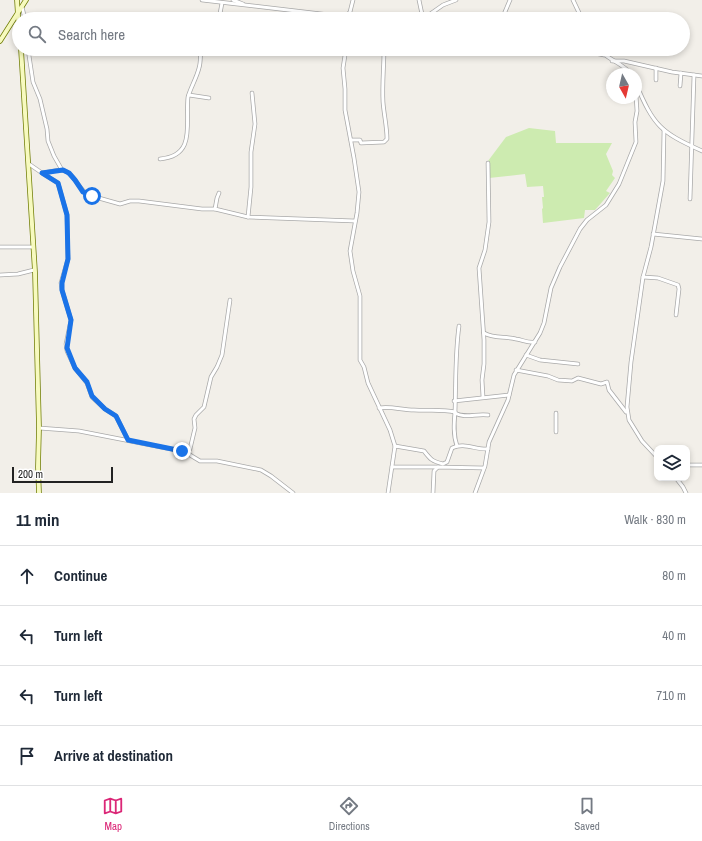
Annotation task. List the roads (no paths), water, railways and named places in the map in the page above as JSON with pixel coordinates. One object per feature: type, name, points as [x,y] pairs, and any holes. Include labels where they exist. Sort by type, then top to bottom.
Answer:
[{"type":"street","points":[[17,0],[17,12]]},
{"type":"street","points":[[18,12],[26,0]]},
{"type":"street","points":[[202,0],[301,12]]},
{"type":"street","points":[[233,0],[248,6]]},
{"type":"street","points":[[350,12],[353,0]]},
{"type":"street","points":[[419,0],[422,12]]},
{"type":"street","points":[[443,5],[447,0]]},
{"type":"street","points":[[433,12],[443,5],[456,0]]},
{"type":"street","points":[[505,12],[510,0]]},
{"type":"street","points":[[573,0],[579,12]]},
{"type":"street","points":[[220,12],[222,2]]},
{"type":"street","points":[[21,6],[23,12]]},
{"type":"street","points":[[0,41],[12,21]]},
{"type":"street","points":[[21,56],[29,164],[34,270],[39,428],[39,493]]},
{"type":"street","points":[[29,56],[33,82],[40,99],[47,129],[48,141],[62,170]]},
{"type":"street","points":[[160,159],[170,158],[180,152],[185,146],[189,95],[199,68],[200,56]]},
{"type":"street","points":[[345,56],[343,68],[345,89],[344,103],[358,192],[350,251],[353,271],[360,296],[360,360],[364,367],[368,383],[390,430],[395,446],[388,493]]},
{"type":"street","points":[[351,140],[360,140],[361,143],[386,140],[386,122],[383,99],[384,56]]},
{"type":"street","points":[[605,56],[626,68]]},
{"type":"street","points":[[612,61],[624,61],[702,76]]},
{"type":"street","points":[[656,68],[656,80]]},
{"type":"street","points":[[680,86],[681,73]]},
{"type":"street","points":[[690,199],[694,74]]},
{"type":"street","points":[[248,217],[251,187],[251,152],[255,124],[252,93]]},
{"type":"street","points":[[189,95],[209,98]]},
{"type":"street","points":[[642,98],[656,124],[673,137],[702,151]]},
{"type":"street","points":[[475,493],[484,468],[490,438],[509,395],[516,370],[535,342],[544,323],[552,283],[575,237],[587,220],[606,204],[619,184],[636,142],[635,122],[638,111],[637,104]]},
{"type":"street","points":[[628,415],[632,355],[643,277],[663,181],[664,130]]},
{"type":"street","points":[[483,397],[482,380],[484,364],[484,334],[479,268],[485,250],[489,222],[488,163]]},
{"type":"street","points":[[29,164],[58,183],[66,208],[69,248],[62,290],[71,320],[66,344],[68,351],[75,368],[87,382],[92,396],[105,409],[116,416],[128,440]]},
{"type":"street","points":[[42,173],[62,170],[69,173],[83,192],[88,195],[119,204],[130,201],[139,201],[202,209],[215,209],[248,217],[355,221]]},
{"type":"street","points":[[215,209],[219,193]]},
{"type":"street","points":[[653,234],[702,239]]},
{"type":"street","points":[[0,248],[33,247]]},
{"type":"street","points":[[0,275],[18,274],[34,270]]},
{"type":"street","points":[[643,277],[658,278],[667,282],[678,284],[676,315]]},
{"type":"street","points":[[190,449],[195,428],[194,419],[204,407],[211,377],[222,355],[230,300]]},
{"type":"street","points":[[457,446],[454,426],[454,401],[456,372],[455,364],[459,326]]},
{"type":"street","points":[[484,334],[514,338],[527,342],[535,342]]},
{"type":"street","points":[[526,355],[540,360],[578,364]]},
{"type":"street","points":[[516,370],[548,376],[558,380],[572,381],[578,378],[601,384],[607,382],[609,390],[625,409],[629,420],[642,441],[654,454]]},
{"type":"street","points":[[454,401],[509,395]]},
{"type":"street","points":[[380,408],[390,407],[415,410],[436,410],[455,412],[458,415],[468,416],[483,414],[488,415]]},
{"type":"street","points":[[556,413],[556,432]]},
{"type":"street","points":[[39,428],[79,431],[128,440],[182,451],[200,461],[217,461],[261,470],[293,493]]},
{"type":"street","points":[[395,446],[424,451],[428,458],[443,464],[447,462],[452,448],[457,446],[463,445],[479,449],[488,449]]},
{"type":"street","points":[[690,465],[702,465]]},
{"type":"street","points":[[392,467],[484,468]]},
{"type":"street","points":[[433,493],[434,471],[438,467]]},
{"type":"street","points":[[679,481],[684,487],[686,493]]}]
